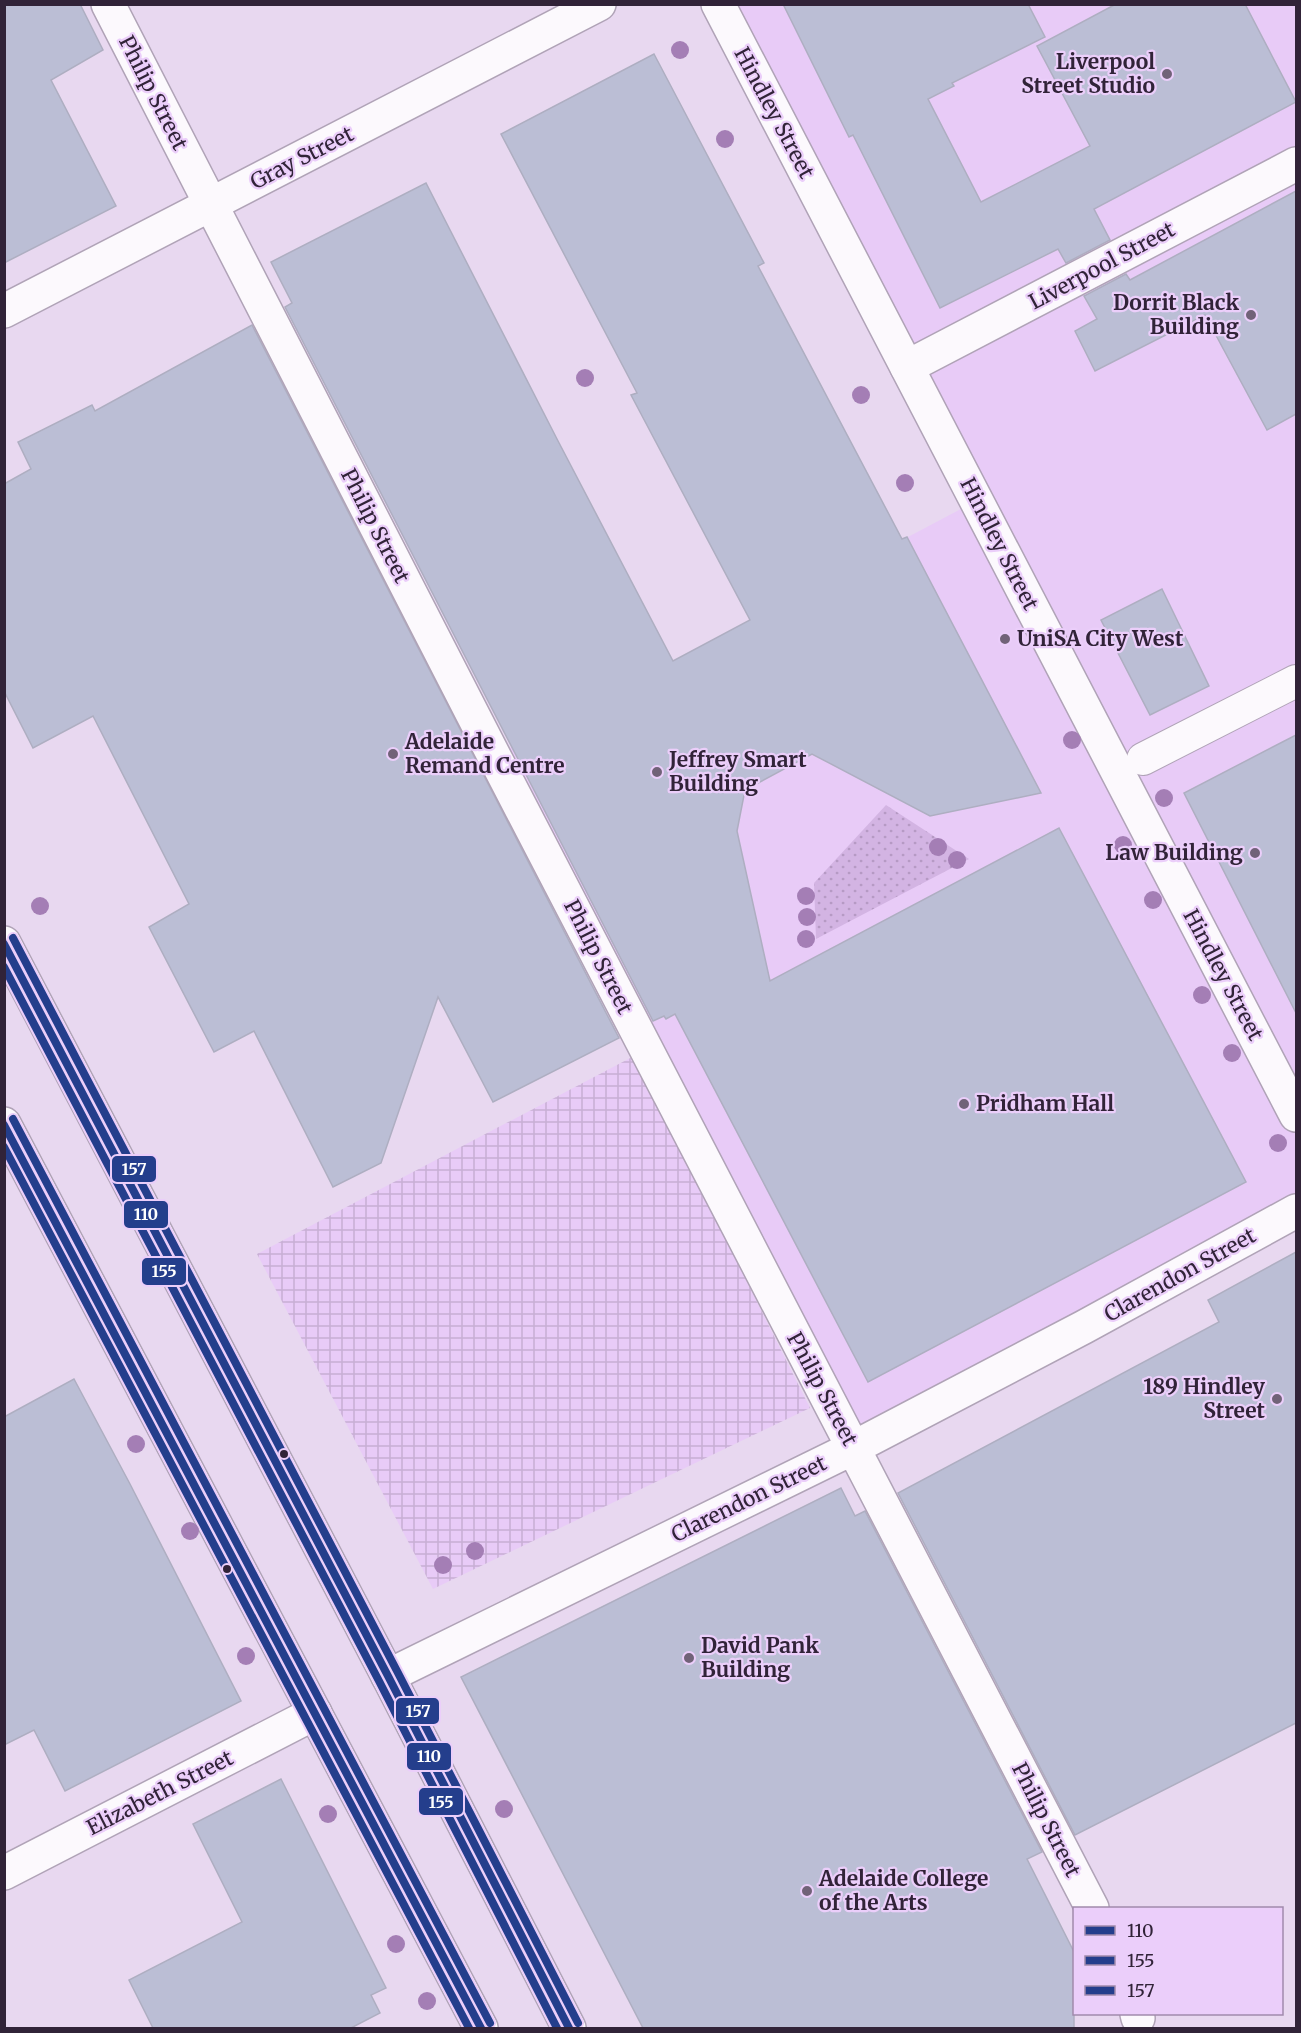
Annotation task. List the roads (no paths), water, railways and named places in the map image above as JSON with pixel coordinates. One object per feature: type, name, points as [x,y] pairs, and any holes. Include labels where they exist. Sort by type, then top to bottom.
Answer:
[{"type":"street","name":"Philip Street","points":[[108,4],[494,756],[1091,1907]]},
{"type":"street","name":"Gray Street","points":[[4,311],[598,4]]},
{"type":"street","name":"Hindley Street","points":[[718,4],[1296,1115]]},
{"type":"street","name":"Liverpool Street","points":[[907,367],[1296,164]]},
{"type":"street","points":[[1143,759],[1296,681]]},
{"type":"street","points":[[4,943],[388,1676],[568,2028]]},
{"type":"street","points":[[4,1124],[481,2028]]},
{"type":"street","name":"Clarendon Street","points":[[388,1676],[853,1448],[1084,1327],[1296,1211]]},
{"type":"street","name":"Elizabeth Street","points":[[4,1873],[315,1713]]},
{"type":"place","name":"Liverpool Street Studio","points":[[1167,74]]},
{"type":"place","name":"Dorrit Black Building","points":[[1251,315]]},
{"type":"place","name":"UniSA City West","points":[[1005,639]]},
{"type":"place","name":"Adelaide Remand Centre","points":[[393,754]]},
{"type":"place","name":"Jeffrey Smart Building","points":[[657,772]]},
{"type":"place","name":"Law Building","points":[[1255,853]]},
{"type":"place","name":"Pridham Hall","points":[[964,1104]]},
{"type":"place","name":"189 Hindley Street","points":[[1277,1399]]},
{"type":"place","name":"David Pank Building","points":[[689,1658]]},
{"type":"place","name":"Adelaide College of the Arts","points":[[807,1891]]}]
